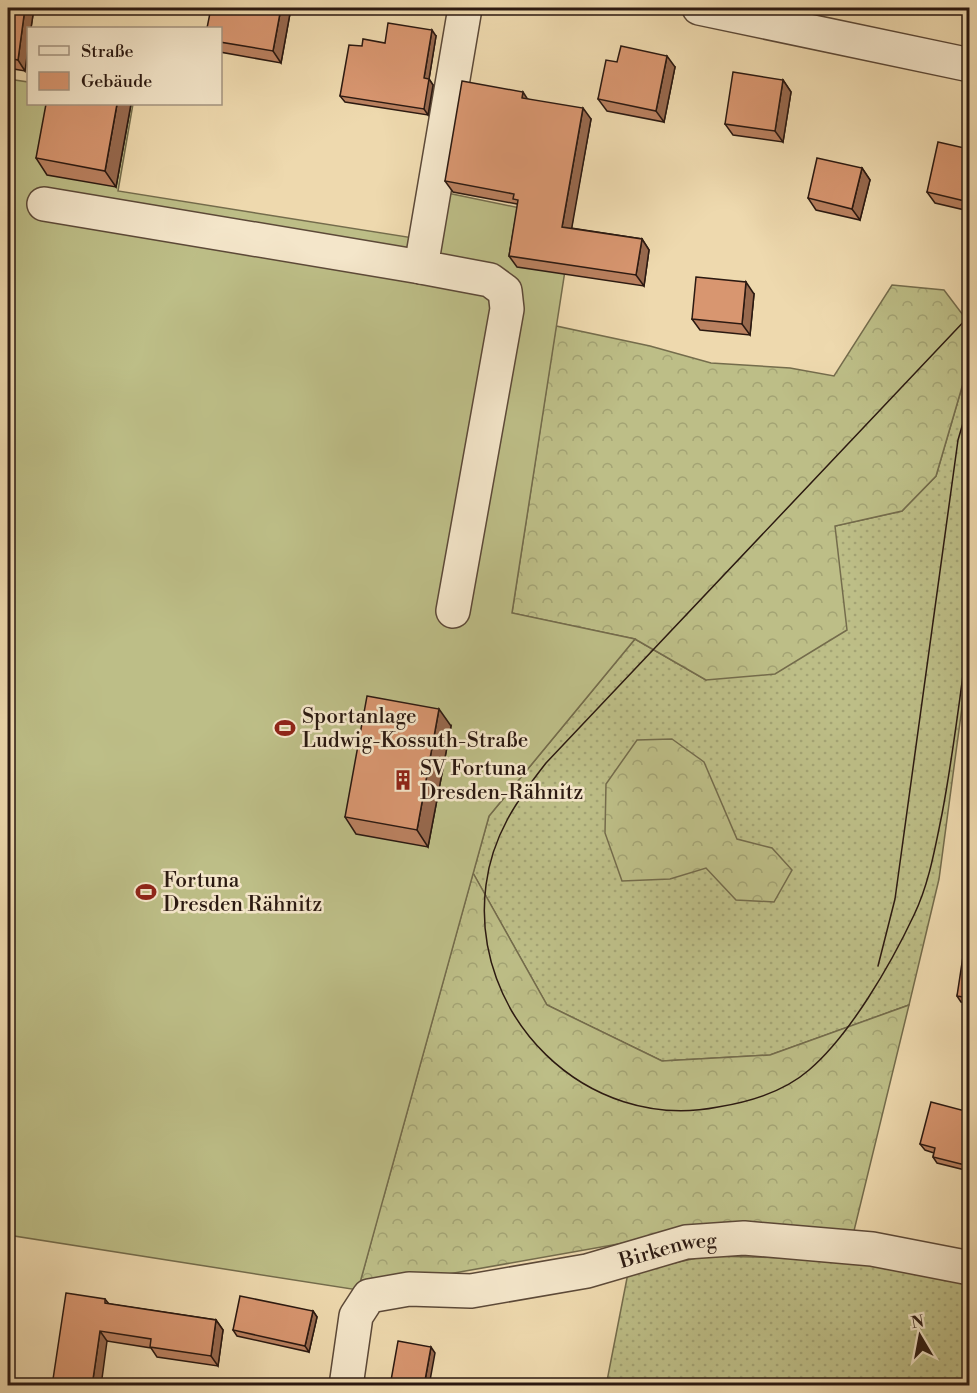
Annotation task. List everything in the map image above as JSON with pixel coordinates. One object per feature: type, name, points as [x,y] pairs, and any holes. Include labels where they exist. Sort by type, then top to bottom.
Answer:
[{"type":"street","points":[[421,267],[465,8]]},
{"type":"street","points":[[699,8],[969,65]]},
{"type":"street","points":[[44,204],[490,280],[505,291],[507,309],[453,611]]},
{"type":"street","name":"Birkenweg","points":[[346,1386],[356,1316],[369,1296],[409,1289],[471,1291],[587,1271],[686,1242],[744,1238],[872,1249],[969,1268]]},
{"type":"green space","name":"Sportanlage Ludwig-Kossuth-Straße","points":[[8,79],[27,82],[27,105],[133,105],[118,191],[413,238],[423,188],[573,219],[512,613],[635,639],[489,816],[358,1290],[8,1235]]},
{"type":"green space","points":[[892,285],[944,290],[969,323],[969,363],[936,476],[902,511],[835,526],[847,630],[775,674],[706,680],[635,639],[512,613],[556,326],[650,346],[711,363],[790,368],[834,376]]},
{"type":"green space","points":[[969,363],[969,655],[939,879],[909,1005],[770,1055],[662,1061],[547,1005],[473,873],[489,816],[635,639],[706,680],[835,526],[902,511],[936,476]]},
{"type":"green space","points":[[672,739],[704,762],[737,839],[772,848],[792,870],[774,902],[736,900],[706,868],[670,879],[622,881],[605,833],[606,784],[637,740]]},
{"type":"green space","points":[[473,873],[547,1005],[662,1061],[770,1055],[909,1005],[852,1239],[686,1232],[358,1290],[378,1216],[8,1235],[8,1195],[383,1199]]},
{"type":"green space","points":[[706,1256],[876,1260],[969,1280],[969,1385],[606,1386],[628,1273]]},
{"type":"building","points":[[8,8],[25,8],[18,60],[8,58]]},
{"type":"building","points":[[211,8],[281,8],[273,51],[222,42],[222,27],[207,27]]},
{"type":"building","points":[[388,23],[432,30],[424,78],[429,79],[424,109],[340,96],[349,45],[362,46],[363,39],[385,43]]},
{"type":"building","points":[[621,46],[667,56],[656,111],[598,99],[606,60],[617,62]]},
{"type":"building","points":[[733,72],[783,80],[775,131],[725,124]]},
{"type":"building","points":[[462,81],[523,92],[522,98],[583,108],[562,227],[642,239],[636,275],[509,256],[518,200],[513,199],[514,194],[445,181]]},
{"type":"building","points":[[46,105],[117,105],[105,171],[36,158]]},
{"type":"building","points":[[938,142],[969,149],[969,202],[927,192]]},
{"type":"building","points":[[817,158],[862,168],[852,209],[808,198]]},
{"type":"building","points":[[696,277],[746,282],[742,324],[692,319]]},
{"type":"building","name":"SV Fortuna Dresden-Rähnitz","points":[[367,696],[439,709],[417,830],[345,817]]},
{"type":"building","points":[[964,950],[969,951],[969,998],[957,996]]},
{"type":"building","points":[[931,1102],[969,1112],[969,1166],[933,1157],[935,1148],[920,1144]]},
{"type":"building","points":[[66,1293],[105,1299],[105,1303],[216,1320],[211,1356],[150,1347],[151,1339],[100,1331],[92,1386],[52,1386]]},
{"type":"building","points":[[240,1296],[313,1311],[305,1346],[233,1330]]},
{"type":"building","points":[[398,1341],[431,1347],[424,1386],[390,1386]]},
{"type":"tram line","points":[[970,315],[546,763],[507,819],[489,867],[486,885],[486,933],[497,979],[517,1020],[546,1055],[582,1083],[624,1102],[669,1110],[718,1107],[778,1090],[809,1070],[824,1055],[868,998],[905,934],[924,891],[946,790],[970,623]]},
{"type":"tram line","points":[[878,966],[895,899],[958,440],[970,399]]},
{"type":"place","name":"Sportanlage Ludwig-Kossuth-Straße","points":[[285,728]]},
{"type":"place","name":"SV Fortuna Dresden-Rähnitz","points":[[403,780]]},
{"type":"place","name":"Fortuna Dresden Rähnitz","points":[[146,892]]}]
